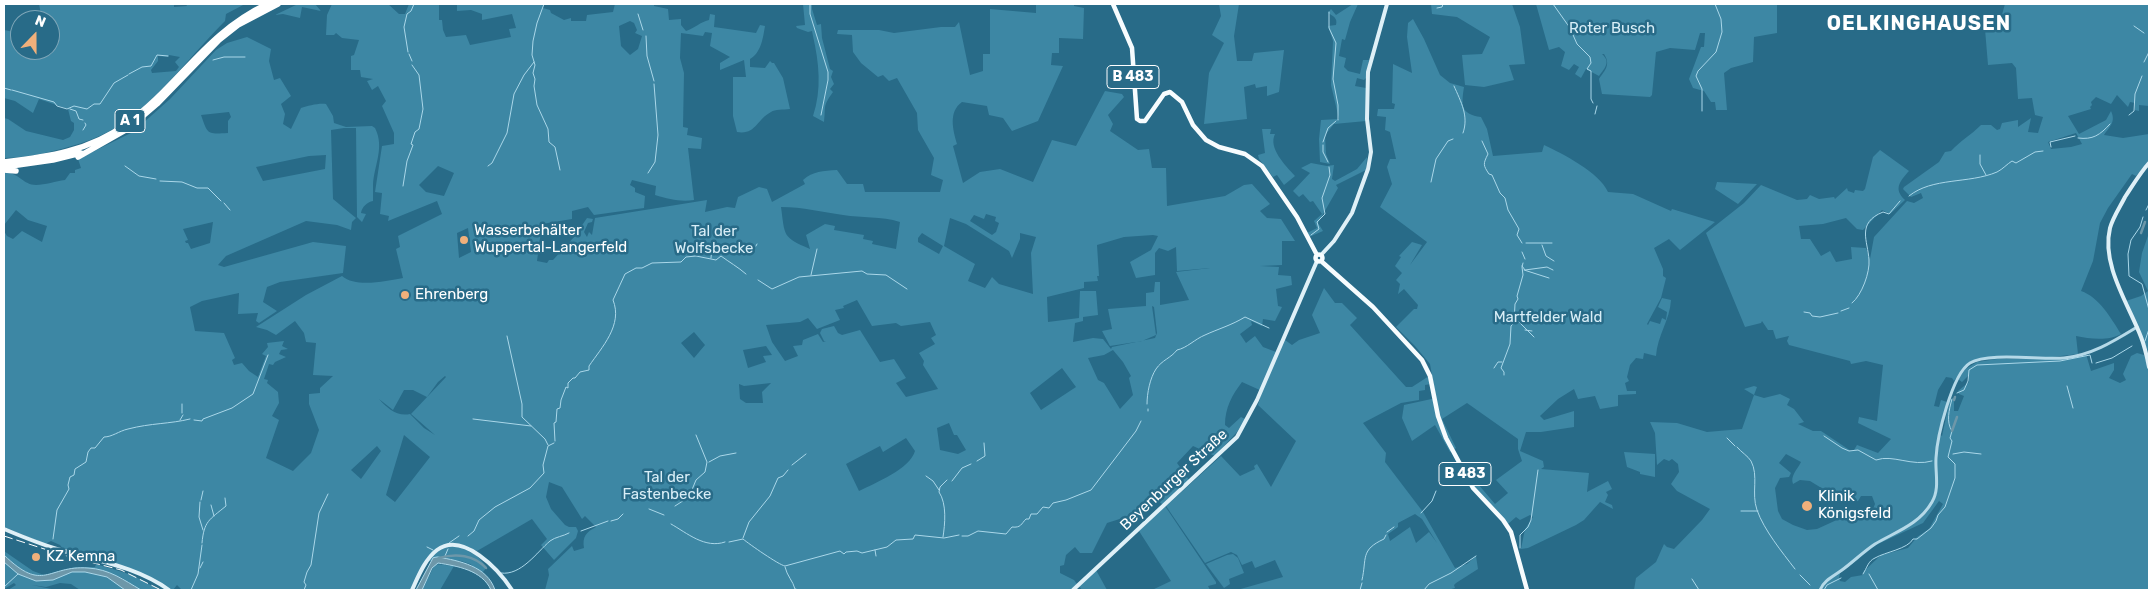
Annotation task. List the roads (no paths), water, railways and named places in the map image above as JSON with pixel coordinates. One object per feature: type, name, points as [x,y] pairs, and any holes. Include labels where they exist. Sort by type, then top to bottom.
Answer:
[{"type":"highway","name":"A 1","points":[[4,161],[15,161],[70,151],[108,136],[140,113],[180,76],[219,33],[238,19],[267,4]]},
{"type":"highway","name":"A 1","points":[[187,69],[232,29],[278,4]]},
{"type":"highway","name":"A 1","points":[[4,168],[53,160],[92,149],[120,134],[141,119],[180,76]]},
{"type":"highway","points":[[78,157],[92,149]]},
{"type":"highway","points":[[4,168],[16,171]]},
{"type":"main road","name":"B 483","points":[[1113,4],[1132,48],[1135,115],[1138,120],[1145,121],[1167,91],[1182,102],[1193,125],[1206,140],[1218,147],[1246,154],[1262,166],[1300,221],[1319,258],[1373,307],[1422,360],[1432,381],[1440,424],[1473,488],[1503,520],[1513,538],[1527,590]]},
{"type":"main road","name":"Beyenburger Straße","points":[[1073,590],[1237,436],[1257,400],[1319,258],[1334,242],[1351,215],[1368,171],[1371,153],[1367,120],[1368,72],[1387,4]]},
{"type":"main road","points":[[2149,163],[2139,175],[2118,209],[2109,235],[2113,268],[2137,327],[2149,367]]},
{"type":"main road","points":[[4,529],[55,549],[128,568],[169,590]]},
{"type":"main road","points":[[412,590],[434,553],[445,547],[456,545],[470,548],[478,554],[512,590]]},
{"type":"street","points":[[1820,590],[1827,580],[1870,547],[1908,526],[1924,513],[1932,503],[1936,490],[1936,454],[1948,402],[1956,381],[1968,364],[1978,360],[2073,356],[2100,348],[2137,327]]},
{"type":"waterway","points":[[408,52],[404,27],[407,14],[411,11],[414,4]]},
{"type":"waterway","points":[[544,4],[533,41],[534,86],[537,105],[548,129],[549,142],[555,147],[560,170]]},
{"type":"waterway","points":[[810,4],[810,14],[828,72],[821,115]]},
{"type":"waterway","points":[[1437,8],[1442,7],[1443,4]]},
{"type":"waterway","points":[[1553,4],[1570,28],[1577,44],[1590,57],[1591,63],[1587,69],[1591,71],[1591,99],[1593,103]]},
{"type":"waterway","points":[[1702,111],[1702,89],[1696,76],[1698,71],[1716,52],[1722,32],[1721,19],[1715,4]]},
{"type":"waterway","points":[[1329,12],[1329,28],[1336,43],[1333,79],[1338,105],[1338,120]]},
{"type":"waterway","points":[[638,14],[643,30]]},
{"type":"waterway","points":[[2134,26],[2144,33]]},
{"type":"waterway","points":[[646,36],[647,56],[654,81]]},
{"type":"waterway","points":[[2144,62],[2149,52]]},
{"type":"waterway","points":[[409,54],[412,61]]},
{"type":"waterway","points":[[129,74],[142,67],[151,66],[157,55],[168,56]]},
{"type":"waterway","points":[[213,60],[224,57],[245,57]]},
{"type":"waterway","points":[[488,166],[492,163],[507,133],[514,94],[524,75],[534,62]]},
{"type":"waterway","points":[[403,186],[407,161],[413,145],[411,144],[415,132],[419,129],[423,109],[419,75],[412,65]]},
{"type":"waterway","points":[[12,90],[54,102],[57,106],[67,109],[74,106],[87,109],[94,104],[100,104],[114,83],[128,75]]},
{"type":"waterway","points":[[2129,115],[2134,111],[2135,94],[2142,76]]},
{"type":"waterway","points":[[648,173],[655,162],[658,135],[654,84]]},
{"type":"waterway","points":[[1454,86],[1465,115],[1463,133]]},
{"type":"waterway","points":[[4,88],[11,90]]},
{"type":"waterway","points":[[1595,114],[1597,106]]},
{"type":"waterway","points":[[70,109],[76,111],[79,119],[83,120]]},
{"type":"waterway","points":[[1323,142],[1328,128],[1336,121]]},
{"type":"waterway","points":[[83,130],[86,125],[85,123]]},
{"type":"waterway","points":[[2078,138],[2096,136],[2110,124]]},
{"type":"waterway","points":[[2051,147],[2050,142],[2075,136]]},
{"type":"waterway","points":[[1431,182],[1436,159],[1448,141],[1453,139]]},
{"type":"waterway","points":[[1482,141],[1488,154],[1485,166],[1489,174],[1492,175],[1500,193],[1505,198],[1508,210],[1519,229],[1517,235],[1522,243]]},
{"type":"waterway","points":[[1323,145],[1323,152],[1328,162]]},
{"type":"waterway","points":[[1909,196],[1918,190],[1940,183],[1986,176],[1999,171],[2012,161],[2016,163],[2035,152],[2043,151]]},
{"type":"waterway","points":[[1980,155],[1980,164],[1986,175]]},
{"type":"waterway","points":[[125,166],[139,176],[156,179]]},
{"type":"waterway","points":[[1311,235],[1319,229],[1317,222],[1325,214],[1322,198],[1330,175],[1329,167]]},
{"type":"waterway","points":[[160,181],[182,182],[197,188],[208,188],[221,201]]},
{"type":"waterway","points":[[1852,303],[1862,289],[1868,271],[1866,227],[1875,216],[1883,212],[1889,214],[1900,201]]},
{"type":"waterway","points":[[224,203],[230,210]]},
{"type":"waterway","points":[[2146,210],[2149,204]]},
{"type":"waterway","points":[[2143,217],[2140,227],[2131,240],[2128,254],[2129,276],[2142,284],[2149,310]]},
{"type":"waterway","points":[[2141,233],[2145,222]]},
{"type":"waterway","points":[[1526,243],[1552,243]]},
{"type":"waterway","points":[[1542,245],[1546,256],[1554,261]]},
{"type":"waterway","points":[[711,258],[712,247]]},
{"type":"waterway","points":[[811,275],[817,249]]},
{"type":"waterway","points":[[1522,252],[1525,259]]},
{"type":"waterway","points":[[555,441],[554,423],[556,422],[557,409],[560,408],[566,387],[568,388],[568,383],[580,372],[589,370],[589,366],[610,335],[615,318],[613,300],[625,274],[652,263],[681,262],[686,257],[696,256],[716,260],[721,256],[746,274]]},
{"type":"waterway","points":[[1504,375],[1501,368],[1510,344],[1515,304],[1518,299],[1517,296],[1523,275],[1523,263]]},
{"type":"waterway","points":[[1522,266],[1525,270],[1547,267],[1553,270]]},
{"type":"waterway","points":[[1524,270],[1549,278]]},
{"type":"waterway","points":[[758,280],[772,289],[799,277],[862,271],[867,274],[886,275],[907,289]]},
{"type":"waterway","points":[[1841,311],[1849,308]]},
{"type":"waterway","points":[[1804,312],[1820,317],[1838,313]]},
{"type":"waterway","points":[[1147,404],[1149,386],[1156,369],[1177,350],[1245,317],[1269,328]]},
{"type":"waterway","points":[[1516,317],[1532,321]]},
{"type":"waterway","points":[[1516,319],[1534,337]]},
{"type":"waterway","points":[[2145,341],[2149,329]]},
{"type":"waterway","points":[[1525,330],[1532,331]]},
{"type":"waterway","points":[[507,336],[522,404],[522,417],[545,439],[548,445]]},
{"type":"waterway","points":[[2096,363],[2112,358],[2132,346]]},
{"type":"waterway","points":[[194,420],[202,421],[232,408],[253,394],[268,355]]},
{"type":"waterway","points":[[1957,393],[1964,390],[1968,381],[1969,370],[1977,365],[2060,361],[2090,355],[2092,363]]},
{"type":"waterway","points":[[1494,368],[1498,362],[1502,362]]},
{"type":"waterway","points":[[2067,386],[2073,408]]},
{"type":"waterway","points":[[1863,574],[1873,559],[1906,545],[1931,528],[1945,507],[1955,478],[1955,464],[1948,457],[1952,441],[1950,438],[1952,431],[1949,420],[1952,399]]},
{"type":"waterway","points":[[182,404],[182,413]]},
{"type":"waterway","points":[[180,420],[183,415]]},
{"type":"waterway","points":[[1952,431],[1957,417]]},
{"type":"waterway","points":[[53,539],[57,510],[69,489],[70,477],[74,475],[75,469],[86,462],[91,448],[95,448],[104,437],[125,430],[190,419]]},
{"type":"waterway","points":[[473,419],[531,426]]},
{"type":"waterway","points":[[962,536],[968,536],[978,531],[1006,534],[1012,527],[1019,526],[1026,519],[1029,519],[1031,514],[1037,514],[1043,507],[1049,508],[1053,503],[1091,490],[1136,431],[1141,421]]},
{"type":"waterway","points":[[675,506],[689,497],[696,480],[705,472],[707,462],[696,435]]},
{"type":"waterway","points":[[1824,436],[1842,448],[1849,451],[1858,450],[1876,460],[1889,458],[1917,463],[1932,461]]},
{"type":"waterway","points":[[1727,438],[1735,446]]},
{"type":"waterway","points":[[468,536],[474,531],[479,520],[495,507],[530,488],[544,473],[543,465],[548,446],[554,443]]},
{"type":"waterway","points":[[977,461],[985,456],[984,443]]},
{"type":"waterway","points":[[1737,447],[1750,459],[1753,467],[1755,504],[1760,518],[1795,569]]},
{"type":"waterway","points":[[1953,454],[1964,452],[1981,454]]},
{"type":"waterway","points":[[709,462],[720,456],[736,453]]},
{"type":"waterway","points":[[792,465],[806,454]]},
{"type":"waterway","points":[[952,481],[962,468],[971,464]]},
{"type":"waterway","points":[[743,538],[749,522],[770,496],[778,478],[783,476],[788,470]]},
{"type":"waterway","points":[[1520,548],[1520,535],[1528,527],[1531,520],[1538,470]]},
{"type":"waterway","points":[[926,476],[933,481],[939,490]]},
{"type":"waterway","points":[[943,537],[944,508],[939,492],[940,487],[947,480]]},
{"type":"waterway","points":[[201,500],[203,491]]},
{"type":"waterway","points":[[1421,513],[1432,501],[1436,491]]},
{"type":"waterway","points":[[304,590],[306,585],[304,582],[311,565],[319,513],[328,494]]},
{"type":"waterway","points":[[202,543],[206,525],[226,506],[225,498]]},
{"type":"waterway","points":[[200,502],[199,517],[203,530]]},
{"type":"waterway","points":[[211,505],[214,516]]},
{"type":"waterway","points":[[649,509],[664,515]]},
{"type":"waterway","points":[[1741,511],[1758,511]]},
{"type":"waterway","points":[[611,521],[618,519],[623,514]]},
{"type":"waterway","points":[[581,531],[608,521]]},
{"type":"waterway","points":[[671,524],[703,542],[718,544],[725,542]]},
{"type":"waterway","points":[[1387,532],[1394,527]]},
{"type":"waterway","points":[[501,573],[508,573],[522,567],[554,538],[569,533]]},
{"type":"waterway","points":[[729,542],[743,539],[785,566],[840,551],[844,554],[857,551],[862,553],[887,547],[896,540],[913,539],[915,535],[944,538],[959,535]]},
{"type":"waterway","points":[[1362,580],[1368,551],[1376,543],[1384,539],[1386,535]]},
{"type":"waterway","points":[[449,543],[459,536]]},
{"type":"waterway","points":[[191,590],[198,574],[202,545]]},
{"type":"waterway","points":[[427,547],[433,550]]},
{"type":"waterway","points":[[445,556],[448,549]]},
{"type":"waterway","points":[[875,550],[876,556]]},
{"type":"waterway","points":[[439,558],[464,556],[476,560],[486,568]]},
{"type":"waterway","points":[[1424,590],[1429,584],[1451,573],[1476,556]]},
{"type":"waterway","points":[[200,568],[203,562]]},
{"type":"waterway","points":[[785,567],[795,589],[799,590]]},
{"type":"waterway","points":[[4,587],[18,574]]},
{"type":"waterway","points":[[1869,574],[1878,590]]},
{"type":"waterway","points":[[1800,575],[1810,585]]},
{"type":"waterway","points":[[1824,590],[1827,585],[1841,578]]},
{"type":"waterway","points":[[1692,579],[1699,590]]},
{"type":"waterway","points":[[1360,590],[1362,583]]},
{"type":"railway","points":[[4,536],[63,555],[121,570],[161,590]]},
{"type":"place","name":"Wasserbehälter Wuppertal-Langerfeld","points":[[464,240]]},
{"type":"place","name":"Ehrenberg","points":[[405,295]]},
{"type":"place","name":"Klinik Königsfeld","points":[[1807,506]]},
{"type":"place","name":"KZ Kemna","points":[[36,557]]},
{"type":"district","name":"OELKINGHAUSEN","points":[[1919,24]]},
{"type":"park label","name":"Roter Busch","points":[[1612,29]]},
{"type":"park label","name":"Tal der Wolfsbecke","points":[[714,240]]},
{"type":"park label","name":"Martfelder Wald","points":[[1548,318]]},
{"type":"park label","name":"Tal der Fastenbecke","points":[[667,486]]}]
